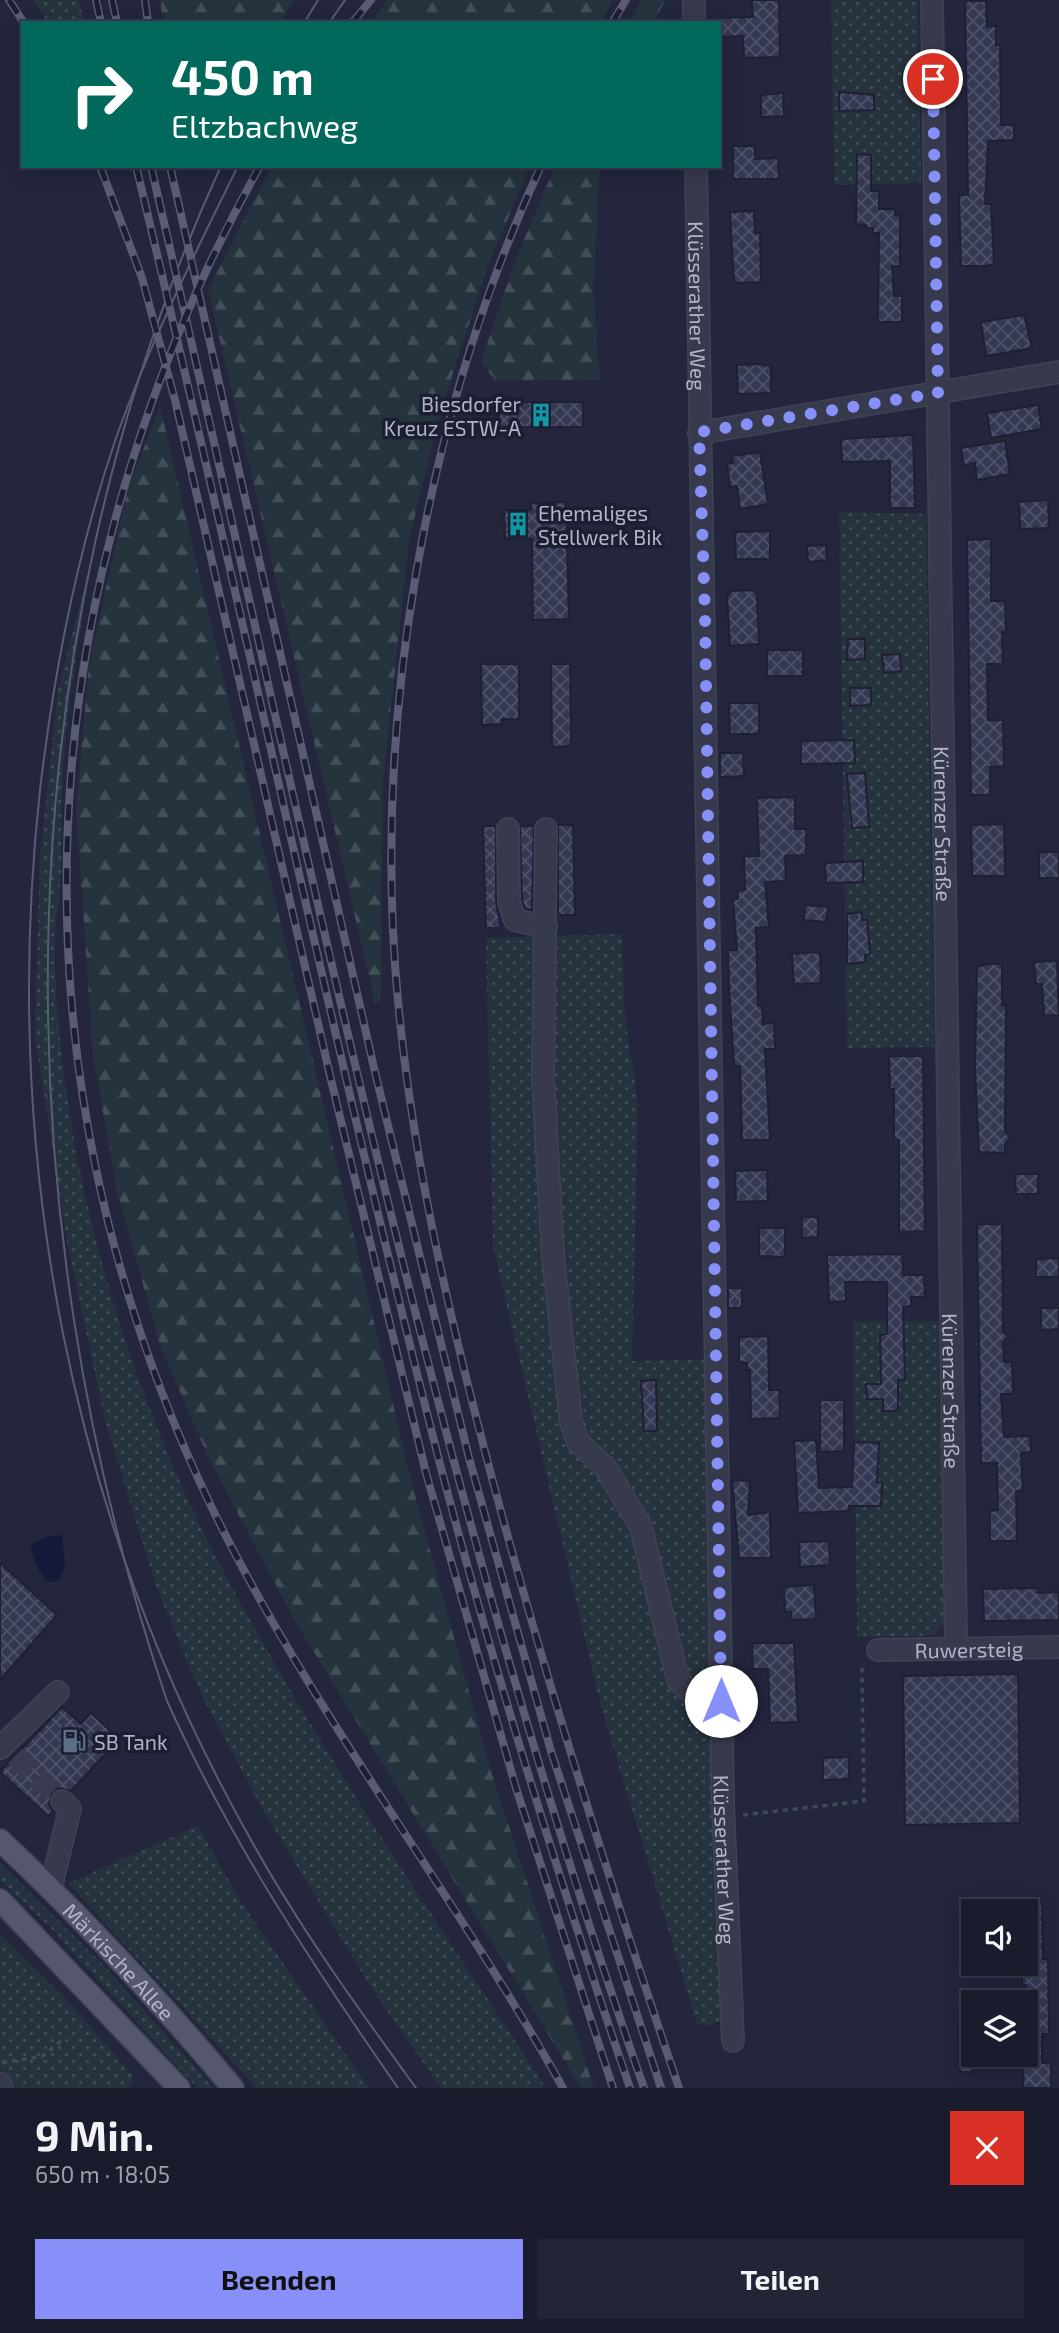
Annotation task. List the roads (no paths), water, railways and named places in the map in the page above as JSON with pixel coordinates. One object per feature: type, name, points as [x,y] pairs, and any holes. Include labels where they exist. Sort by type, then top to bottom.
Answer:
[{"type":"main road","name":"Märkische Allee","points":[[0,1840],[51,1887],[170,2013],[233,2088]]},
{"type":"main road","name":"Märkische Allee","points":[[0,1900],[169,2085]]},
{"type":"street","points":[[694,0],[694,21]]},
{"type":"street","name":"Kürenzer Straße","points":[[932,0],[956,1649]]},
{"type":"street","name":"Klüsserather Weg","points":[[696,168],[723,1804],[733,2041]]},
{"type":"street","points":[[699,432],[1059,372]]},
{"type":"street","points":[[508,829],[509,902],[515,919],[546,927]]},
{"type":"street","points":[[546,829],[543,1079],[552,1256],[570,1422],[578,1441],[605,1467],[641,1527],[678,1680],[698,1699],[721,1701]]},
{"type":"street","name":"Ruwersteig","points":[[878,1650],[1059,1647]]},
{"type":"street","points":[[5,1751],[58,1692]]},
{"type":"street","points":[[51,1887],[70,1809],[62,1801]]},
{"type":"water","points":[[62,1535],[65,1566],[59,1581],[47,1582],[37,1567],[30,1545],[45,1537]]},
{"type":"tunnel","points":[[15,1756],[62,1801]]},
{"type":"tram line","points":[[305,21],[318,0]]},
{"type":"tram line","points":[[330,21],[345,0]]},
{"type":"tram line","points":[[220,168],[148,350],[96,539],[63,732],[48,928],[52,1124],[74,1320],[112,1512],[167,1701],[217,1802],[274,1900],[334,1995],[398,2088]]},
{"type":"tram line","points":[[237,168],[158,335],[116,438],[90,524],[60,656],[40,790],[30,926],[31,1063],[41,1198],[63,1332],[94,1463],[136,1592],[188,1718],[251,1840],[289,1904],[416,2088]]},
{"type":"railway","points":[[9,0],[23,21]]},
{"type":"railway","points":[[96,0],[101,21]]},
{"type":"railway","points":[[112,0],[117,21]]},
{"type":"railway","points":[[145,0],[148,21]]},
{"type":"railway","points":[[354,21],[371,0]]},
{"type":"railway","points":[[613,21],[626,0]]},
{"type":"railway","points":[[101,168],[142,278],[175,400],[332,1084],[426,1473],[516,1788],[613,2088]]},
{"type":"railway","points":[[136,168],[361,1143],[441,1468],[530,1780],[630,2088]]},
{"type":"railway","points":[[151,168],[315,892],[431,1375],[496,1615],[566,1852],[644,2088]]},
{"type":"railway","points":[[170,168],[374,1068],[469,1458],[551,1751],[661,2088]]},
{"type":"railway","points":[[259,168],[181,327],[123,492],[85,661],[68,831],[72,1002],[97,1173],[143,1342],[212,1508],[293,1657],[476,1943],[563,2088]]},
{"type":"railway","points":[[540,168],[500,263],[466,364],[437,468],[416,574],[401,682],[393,789],[392,896],[398,1001],[425,1193],[452,1320],[483,1445],[563,1727],[679,2088]]},
{"type":"place","name":"Biesdorfer Kreuz ESTW-A","points":[[541,415]]},
{"type":"place","name":"Ehemaliges Stellwerk Bik","points":[[518,524]]},
{"type":"place","name":"SB Tank","points":[[74,1741]]}]
